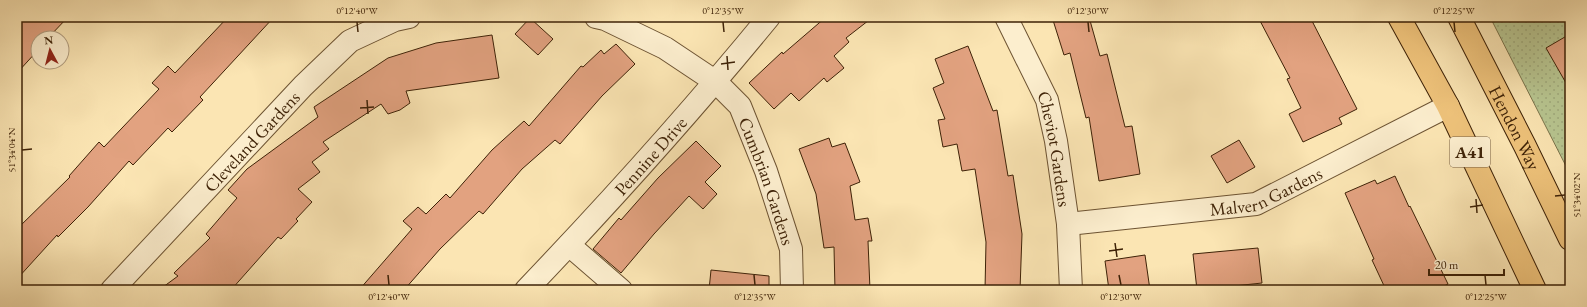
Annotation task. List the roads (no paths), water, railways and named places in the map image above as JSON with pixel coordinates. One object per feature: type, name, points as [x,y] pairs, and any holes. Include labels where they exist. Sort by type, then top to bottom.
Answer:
[{"type":"highway","name":"A41","points":[[1400,17],[1448,106],[1535,290]]},
{"type":"highway","name":"Hendon Way","points":[[1459,17],[1525,146],[1570,239]]},
{"type":"street","name":"Cleveland Gardens","points":[[112,290],[303,86],[350,41],[395,20],[409,17]]},
{"type":"street","points":[[596,17],[605,19],[665,48],[716,82]]},
{"type":"street","name":"Pennine Drive","points":[[526,290],[569,245],[716,82],[769,17]]},
{"type":"street","name":"Cheviot Gardens","points":[[1006,17],[1047,100],[1056,141],[1068,224],[1070,290]]},
{"type":"street","name":"Cumbrian Gardens","points":[[716,82],[740,106],[766,171],[791,249],[792,290]]},
{"type":"street","name":"Malvern Gardens","points":[[1068,224],[1256,204],[1448,106]]},
{"type":"street","points":[[569,245],[621,290]]}]
